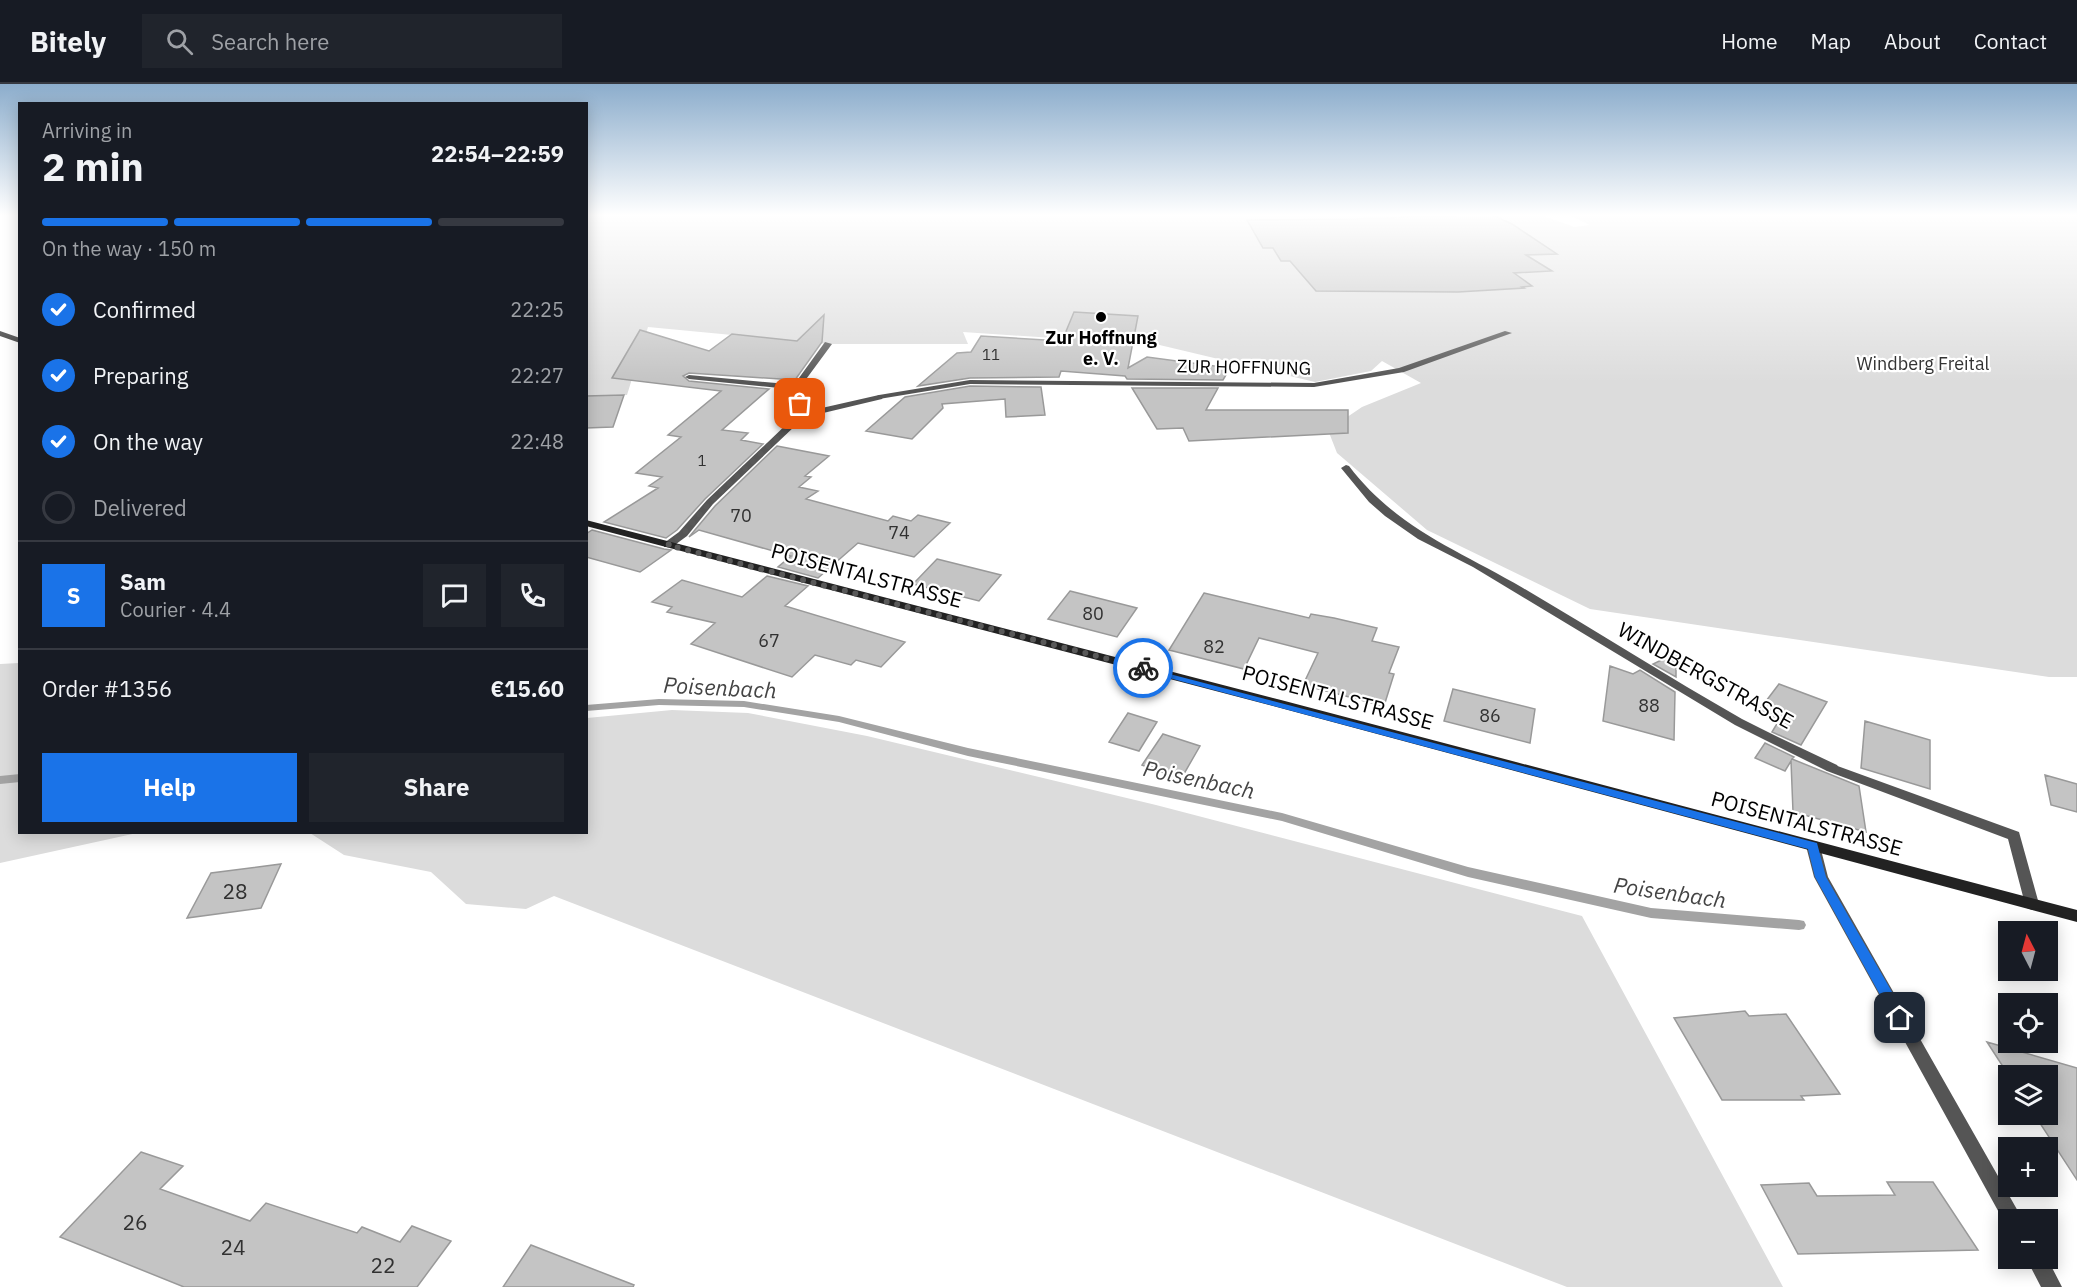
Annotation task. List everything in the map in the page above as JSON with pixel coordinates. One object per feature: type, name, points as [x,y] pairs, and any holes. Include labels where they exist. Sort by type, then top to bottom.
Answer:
[{"type":"main road","points":[[0,333],[18,340]]},
{"type":"main road","name":"POISENTALSTRASSE","points":[[588,524],[1277,703],[2077,916]]},
{"type":"street","name":"ZUR HOFFNUNG","points":[[668,545],[683,534],[710,502],[793,423],[816,412],[879,397],[970,382],[1314,385],[1414,367],[1508,333]]},
{"type":"street","points":[[805,388],[800,382],[828,344]]},
{"type":"street","points":[[689,377],[805,388]]},
{"type":"street","points":[[793,423],[805,388]]},
{"type":"street","name":"WINDBERGSTRASSE","points":[[1346,468],[1361,491],[1387,514],[1433,544],[1477,565],[1738,722],[1832,768],[2014,836],[2032,904]]},
{"type":"street","points":[[1813,846],[1821,877],[2008,1209]]},
{"type":"street","points":[[2042,1269],[2052,1287]]},
{"type":"green space","name":"Windberg Freital","points":[[588,270],[2077,270],[2077,677],[2049,677],[1590,609],[1427,530],[1337,453],[1328,430],[1362,407],[1421,383],[1382,361],[1371,371],[1315,382],[1147,342],[1144,337],[1056,334],[1054,338],[963,332],[968,344],[828,344],[648,327],[627,395],[588,396]]},
{"type":"green space","points":[[18,663],[18,834],[132,834],[0,863],[0,664]]},
{"type":"green space","points":[[672,710],[748,713],[867,736],[1156,805],[1582,916],[1783,1287],[1567,1287],[554,896],[526,909],[466,904],[431,872],[344,855],[312,834],[588,834],[588,718]]},
{"type":"building","points":[[1298,270],[1552,271],[1514,273],[1532,286],[1522,287],[1524,288],[1458,292],[1316,291]]},
{"type":"building","points":[[1074,312],[1138,316],[1128,368],[1147,357],[1230,368],[1223,380],[1127,379],[1125,376],[1061,371],[1059,377],[970,378],[918,386],[957,353],[971,352],[981,336],[1062,341]]},
{"type":"building","points":[[824,315],[822,342],[795,380],[689,373],[683,376],[689,381],[769,389],[722,430],[748,433],[741,440],[763,444],[705,499],[677,530],[666,538],[604,522],[658,488],[649,486],[662,477],[636,473],[681,437],[668,435],[721,391],[612,378],[640,330],[709,351],[732,334],[797,341]]},
{"type":"building","points":[[970,386],[1041,387],[1045,415],[1006,417],[1005,399],[942,404],[943,408],[912,439],[866,431],[905,397]]},
{"type":"building","points":[[1132,388],[1218,388],[1206,410],[1348,410],[1348,433],[1189,441],[1183,428],[1157,429]]},
{"type":"building","points":[[624,395],[613,427],[588,428],[588,396]]},
{"type":"building","points":[[777,446],[829,456],[805,476],[811,477],[799,487],[818,491],[806,499],[888,521],[893,516],[911,521],[918,515],[950,523],[914,557],[858,543],[818,578],[778,567],[791,556],[699,530],[689,537],[715,506]]},
{"type":"building","points":[[592,530],[671,550],[640,572],[588,558],[588,533]]},
{"type":"building","points":[[937,559],[1001,575],[979,601],[913,584]]},
{"type":"building","points":[[767,576],[808,586],[785,606],[905,642],[881,667],[856,660],[851,665],[815,655],[792,677],[691,644],[715,623],[667,612],[672,607],[652,602],[682,580],[742,597]]},
{"type":"building","points":[[1070,591],[1137,608],[1117,637],[1048,619]]},
{"type":"building","points":[[1204,593],[1309,618],[1311,614],[1377,628],[1372,641],[1399,647],[1389,673],[1394,674],[1384,706],[1303,685],[1318,653],[1259,638],[1244,669],[1169,650]]},
{"type":"building","points":[[1676,653],[1676,677],[1653,664]]},
{"type":"building","points":[[1610,666],[1633,674],[1640,670],[1675,692],[1674,740],[1603,721]]},
{"type":"building","points":[[1779,684],[1827,702],[1801,745],[1772,732],[1778,722],[1757,713]]},
{"type":"building","points":[[1453,689],[1535,709],[1530,743],[1444,721]]},
{"type":"building","points":[[1128,713],[1157,722],[1139,751],[1109,742]]},
{"type":"building","points":[[1865,721],[1930,740],[1930,789],[1861,768]]},
{"type":"building","points":[[1163,734],[1200,746],[1181,779],[1142,765]]},
{"type":"building","points":[[1765,743],[1794,757],[1792,759],[1859,786],[1866,832],[1793,812],[1791,761],[1785,771],[1755,758]]},
{"type":"building","points":[[2045,775],[2077,784],[2077,812],[2051,805]]},
{"type":"building","points":[[281,864],[261,908],[187,918],[211,873]]},
{"type":"building","points":[[1745,1011],[1749,1016],[1786,1014],[1840,1094],[1801,1096],[1804,1100],[1722,1100],[1674,1018]]},
{"type":"building","points":[[1987,1042],[1998,1045],[1998,1053],[2025,1053],[2077,1068],[2077,1180],[2058,1151],[2058,1137],[2049,1137],[2041,1125],[2058,1125],[2058,1065],[2002,1065]]},
{"type":"building","points":[[141,1152],[183,1166],[160,1189],[250,1221],[266,1203],[357,1233],[362,1227],[400,1242],[412,1226],[451,1241],[417,1287],[184,1287],[60,1237]]},
{"type":"building","points":[[1887,1182],[1933,1182],[1978,1250],[1798,1254],[1761,1185],[1809,1183],[1817,1196],[1895,1195]]},
{"type":"building","points":[[531,1245],[634,1285],[633,1287],[503,1287]]},
{"type":"waterway","name":"Poisenbach","points":[[588,708],[659,702],[744,704],[839,719],[968,752],[1282,817],[1468,872],[1651,913],[1799,925]]},
{"type":"waterway","name":"Poisenbach","points":[[0,780],[18,778]]},
{"type":"way so far","points":[[800,404],[793,423],[710,502],[683,534],[668,545],[1143,668]]},
{"type":"place","name":"Zur Hoffnung e. V.","points":[[1101,317]]},
{"type":"route","points":[[1143,668],[1813,846],[1821,877],[1900,1018]]}]
